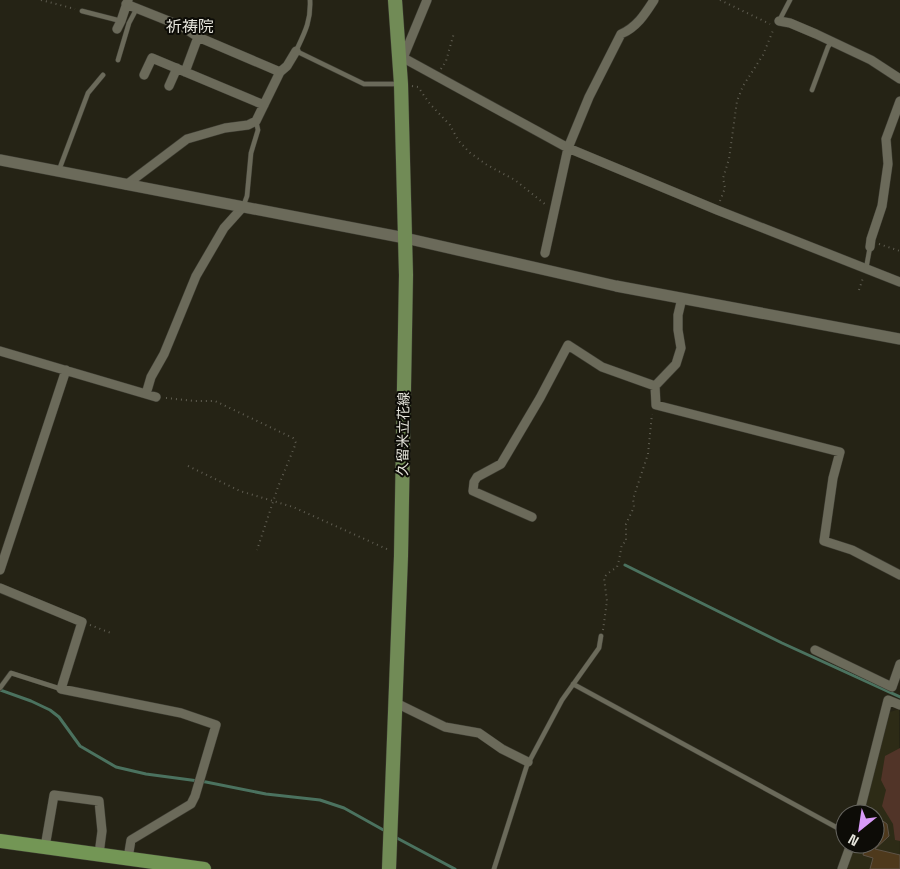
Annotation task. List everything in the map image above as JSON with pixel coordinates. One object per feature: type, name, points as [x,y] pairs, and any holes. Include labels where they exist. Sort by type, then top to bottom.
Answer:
[{"type":"highway","points":[[0,841],[128,858],[176,867],[204,869]]},
{"type":"main road","name":"久留米立花線","points":[[389,869],[401,556],[406,275],[401,57],[395,0]]},
{"type":"street","points":[[426,0],[401,57],[568,148],[717,210],[900,282]]},
{"type":"street","points":[[544,253],[568,148],[589,98],[621,34],[630,30],[642,19],[654,0]]},
{"type":"street","points":[[119,25],[127,2],[136,8],[181,26],[198,38],[280,72]]},
{"type":"street","points":[[777,22],[790,23],[832,41],[871,60],[900,79]]},
{"type":"street","points":[[169,86],[181,70],[198,38]]},
{"type":"street","points":[[126,185],[187,139],[225,128],[248,125],[256,121],[280,72],[287,66],[296,51]]},
{"type":"street","points":[[144,75],[152,58],[264,105]]},
{"type":"street","points":[[870,244],[882,206],[888,164],[886,139],[896,119],[900,101]]},
{"type":"street","points":[[0,160],[405,238],[541,270],[900,339]]},
{"type":"street","points":[[146,394],[151,377],[164,354],[196,276],[224,228],[242,208]]},
{"type":"street","points":[[682,298],[678,315],[681,348],[676,364],[655,386],[656,405],[840,452],[833,478],[824,541],[852,550],[900,575]]},
{"type":"street","points":[[473,491],[474,482],[477,477],[501,464],[540,398],[568,345],[602,367],[655,386]]},
{"type":"street","points":[[0,351],[156,396]]},
{"type":"street","points":[[0,570],[66,370]]},
{"type":"street","points":[[464,495],[473,491],[532,517]]},
{"type":"street","points":[[0,588],[82,622],[61,688],[181,713],[216,725],[191,804],[131,840],[128,858]]},
{"type":"street","points":[[814,650],[892,687],[900,664]]},
{"type":"street","points":[[862,804],[888,700],[900,705]]},
{"type":"street","points":[[396,703],[445,727],[479,733],[502,749],[528,762]]},
{"type":"street","points":[[45,847],[54,795],[99,801],[102,832],[99,854]]},
{"type":"street","points":[[842,869],[847,854]]},
{"type":"lane","points":[[310,0],[311,13],[309,24],[296,51],[364,84],[401,84]]},
{"type":"lane","points":[[777,22],[790,0]]},
{"type":"lane","points":[[118,60],[129,23],[136,8]]},
{"type":"lane","points":[[82,11],[119,25]]},
{"type":"lane","points":[[812,90],[832,41]]},
{"type":"lane","points":[[58,171],[88,93],[103,75]]},
{"type":"lane","points":[[242,208],[247,196],[251,153],[258,130],[256,121]]},
{"type":"lane","points":[[866,269],[870,244]]},
{"type":"lane","points":[[494,869],[528,762],[562,700],[599,648],[601,636]]},
{"type":"lane","points":[[0,688],[11,672],[61,688]]},
{"type":"lane","points":[[573,684],[835,827]]},
{"type":"path","points":[[41,0],[82,11]]},
{"type":"path","points":[[720,0],[769,24],[777,22]]},
{"type":"path","points":[[717,210],[725,188],[724,178],[729,159],[737,100],[742,86],[763,55],[777,22]]},
{"type":"path","points":[[437,76],[446,61],[454,33]]},
{"type":"path","points":[[401,84],[418,86],[430,104],[450,125],[458,140],[469,152],[487,165],[515,180],[554,211]]},
{"type":"path","points":[[870,244],[900,251]]},
{"type":"path","points":[[859,290],[866,269]]},
{"type":"path","points":[[156,396],[215,402],[293,438],[296,443],[257,550]]},
{"type":"path","points":[[601,636],[607,601],[604,578],[616,567],[622,544],[626,542],[626,524],[634,507],[633,499],[648,454],[653,411],[656,405]]},
{"type":"path","points":[[188,466],[240,491],[293,507],[377,543],[401,556]]},
{"type":"path","points":[[82,622],[111,633]]},
{"type":"shaded area","points":[[899,709],[900,869],[847,869],[851,854],[885,854],[885,804],[865,804],[890,712]]},
{"type":"shaded area","points":[[900,748],[900,841],[895,840],[893,824],[885,811],[885,804],[882,804],[886,790],[881,780],[885,756]]},
{"type":"building","points":[[885,823],[887,824],[889,836],[885,840]]},
{"type":"building","points":[[885,851],[900,855],[900,869],[870,869],[873,858],[863,855],[885,854]]},
{"type":"waterway","points":[[625,565],[782,643],[900,697]]},
{"type":"waterway","points":[[0,690],[50,710],[59,717],[80,746],[116,767],[146,774],[206,782],[266,794],[320,800],[344,808],[387,832]]},
{"type":"waterway","points":[[395,837],[455,869]]},
{"type":"district","name":"祈祷院","points":[[190,26]]}]
